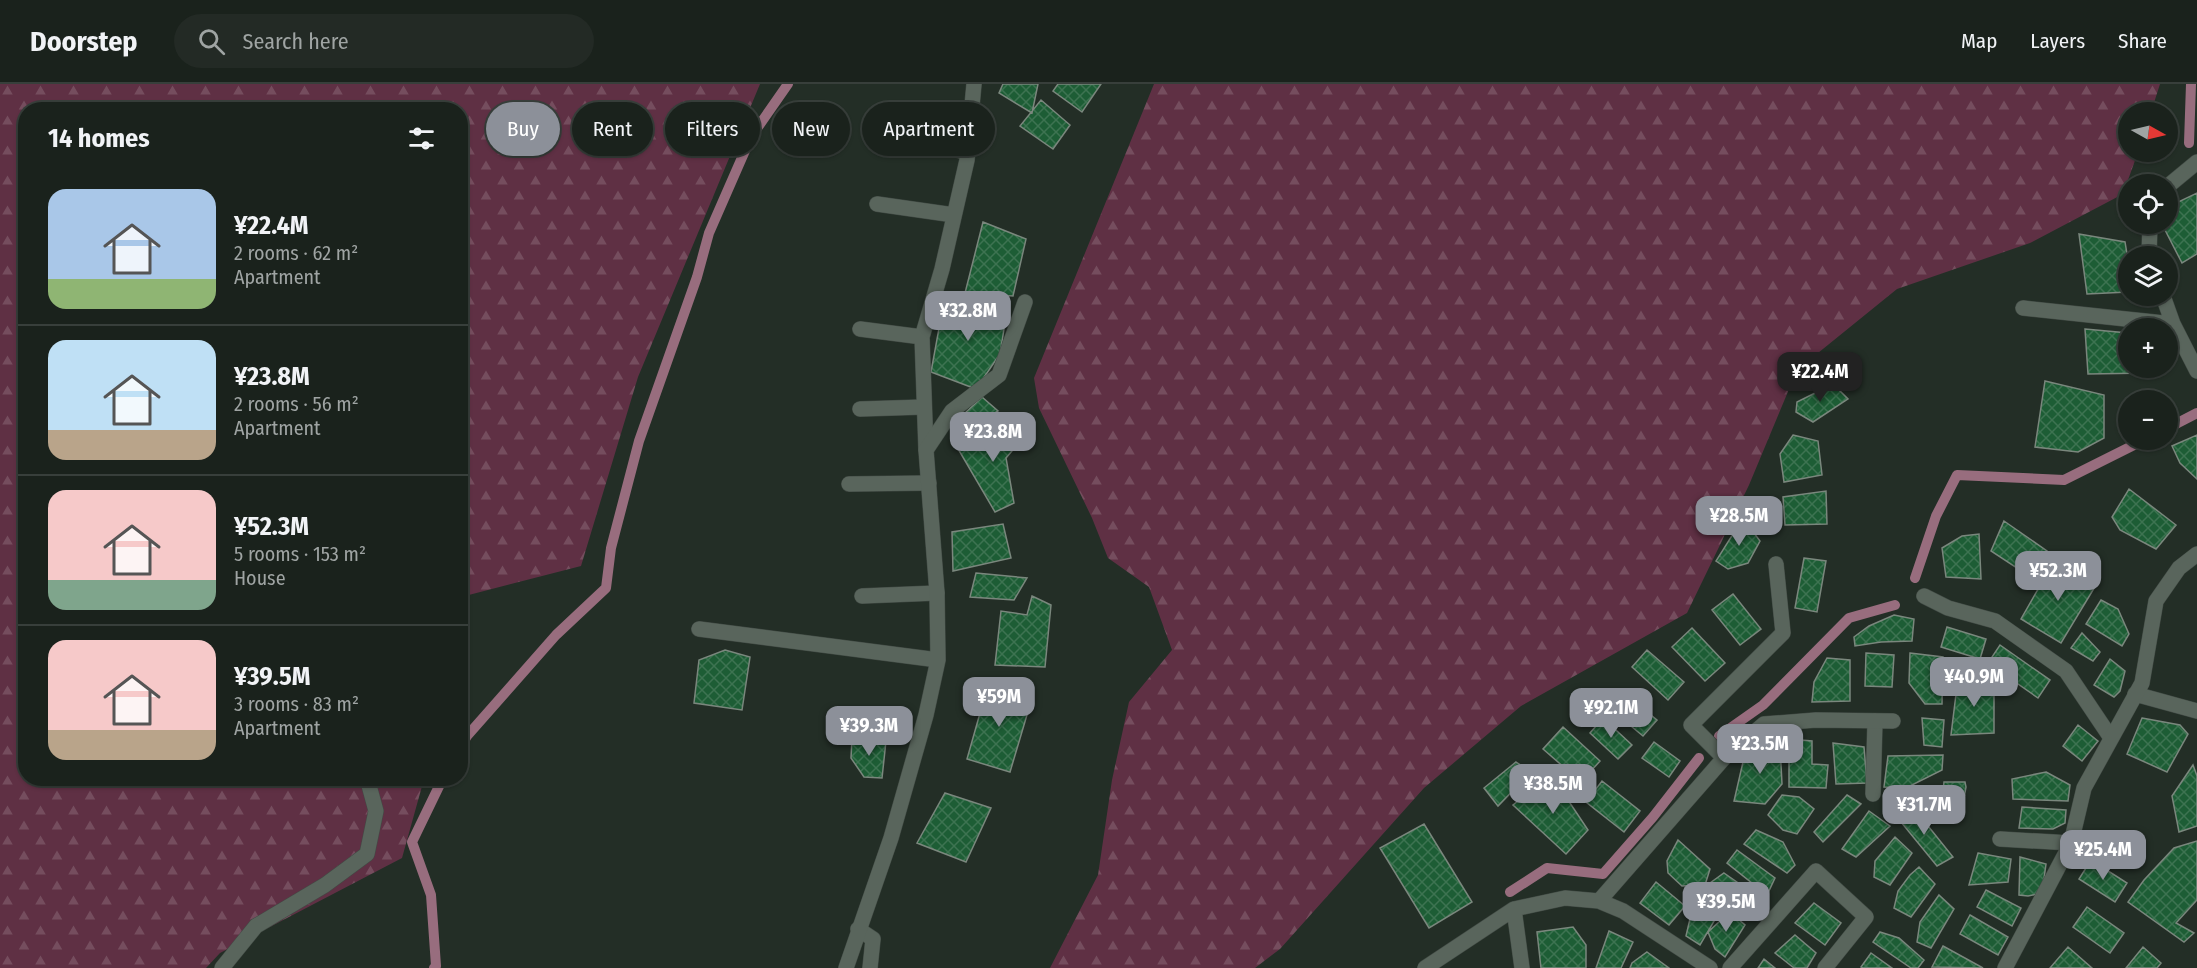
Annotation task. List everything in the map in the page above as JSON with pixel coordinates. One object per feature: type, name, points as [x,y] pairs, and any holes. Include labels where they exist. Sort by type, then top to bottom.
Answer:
[{"type":"street","points":[[972,102],[974,84]]},
{"type":"street","points":[[846,968],[891,838],[926,715],[938,660],[937,593],[926,450],[922,337],[942,269],[966,156]]},
{"type":"street","points":[[2178,178],[2197,162]]},
{"type":"street","points":[[877,204],[954,215]]},
{"type":"street","points":[[926,450],[952,411],[999,375],[1025,302]]},
{"type":"street","points":[[2022,308],[2118,318]]},
{"type":"street","points":[[860,329],[922,337]]},
{"type":"street","points":[[2178,334],[2197,370]]},
{"type":"street","points":[[860,409],[924,407]]},
{"type":"street","points":[[849,484],[929,483]]},
{"type":"street","points":[[2006,968],[2071,843],[2084,788],[2142,683],[2156,601],[2179,568],[2197,554]]},
{"type":"street","points":[[1724,758],[1691,725],[1783,633],[1776,564]]},
{"type":"street","points":[[862,596],[937,593]]},
{"type":"street","points":[[1924,596],[1948,608],[1995,621],[2066,671],[2111,738]]},
{"type":"street","points":[[699,629],[938,660]]},
{"type":"street","points":[[2135,694],[2197,711]]},
{"type":"street","points":[[1599,902],[1724,758],[1764,724],[1816,720],[1893,721]]},
{"type":"street","points":[[1873,794],[1875,721]]},
{"type":"street","points":[[222,968],[256,926],[325,885],[367,854],[376,811],[368,786]]},
{"type":"street","points":[[2000,839],[2071,843]]},
{"type":"street","points":[[1730,968],[1816,871],[1866,918],[1825,968]]},
{"type":"street","points":[[1425,968],[1514,909],[1565,898],[1599,902],[1623,910],[1710,968]]},
{"type":"street","points":[[1514,909],[1522,968]]},
{"type":"street","points":[[858,929],[873,939],[870,968]]},
{"type":"green space","points":[[0,84],[760,84],[753,102],[665,102],[665,156],[730,156],[638,377],[581,566],[468,595],[468,102],[18,102],[18,786],[422,786],[402,858],[220,953],[206,968],[0,968]]},
{"type":"green space","points":[[1154,84],[2160,84],[2154,102],[2118,102],[2118,162],[2134,162],[2130,174],[2118,174],[2118,197],[2030,243],[1897,289],[1797,370],[1749,485],[1687,613],[1521,706],[1424,788],[1280,949],[1255,968],[1050,968],[1098,875],[1112,780],[1129,702],[1172,650],[1149,587],[1108,558],[1092,518],[1039,408],[1034,378]]},
{"type":"building","points":[[1003,84],[1038,84],[1032,113],[999,93]]},
{"type":"building","points":[[1058,84],[1101,84],[1082,112],[1053,91]]},
{"type":"building","points":[[1041,100],[1070,125],[1053,149],[1020,126]]},
{"type":"building","points":[[2197,193],[2197,254],[2182,263],[2178,255],[2178,246],[2173,246],[2167,234],[2178,234],[2178,202]]},
{"type":"building","points":[[983,222],[1026,239],[1013,296],[965,293]]},
{"type":"building","points":[[2079,234],[2125,242],[2126,246],[2118,246],[2118,292],[2087,294]]},
{"type":"building","points":[[944,301],[1007,310],[1000,354],[976,389],[931,372]]},
{"type":"building","points":[[2085,329],[2118,332],[2118,374],[2088,374]]},
{"type":"building","points":[[2045,381],[2104,395],[2104,438],[2078,452],[2035,447]]},
{"type":"building","points":[[1833,384],[1848,399],[1813,422],[1796,412],[1797,402]]},
{"type":"building","points":[[982,397],[998,411],[972,428],[963,415]]},
{"type":"building","points":[[1016,421],[1023,438],[1006,458],[1014,503],[995,512],[957,447]]},
{"type":"building","points":[[1793,435],[1818,441],[1822,475],[1784,482],[1780,454]]},
{"type":"building","points":[[2197,435],[2197,479],[2180,463],[2174,450],[2178,450],[2178,443]]},
{"type":"building","points":[[2129,489],[2176,525],[2156,549],[2120,530],[2112,517]]},
{"type":"building","points":[[1826,491],[1827,524],[1785,525],[1783,497]]},
{"type":"building","points":[[1743,518],[1760,541],[1748,563],[1728,569],[1716,561]]},
{"type":"building","points":[[2004,521],[2047,551],[2032,578],[1991,551]]},
{"type":"building","points":[[1003,524],[1011,558],[953,571],[952,532]]},
{"type":"building","points":[[1979,534],[1981,579],[1946,577],[1942,548],[1962,536]]},
{"type":"building","points":[[1804,558],[1826,561],[1817,612],[1795,608]]},
{"type":"building","points":[[2054,561],[2096,585],[2061,643],[2021,619]]},
{"type":"building","points":[[976,573],[1027,578],[1014,600],[970,597]]},
{"type":"building","points":[[1733,594],[1761,629],[1740,645],[1712,610]]},
{"type":"building","points":[[1032,596],[1051,605],[1045,667],[995,665],[1001,611],[1027,615]]},
{"type":"building","points":[[2101,600],[2118,609],[2129,634],[2122,646],[2086,624]]},
{"type":"building","points":[[1894,615],[1914,619],[1912,641],[1855,646],[1854,637],[1869,626]]},
{"type":"building","points":[[1947,627],[1986,639],[1980,659],[1941,647]]},
{"type":"building","points":[[1692,628],[1725,663],[1705,681],[1672,647]]},
{"type":"building","points":[[2082,633],[2100,652],[2093,661],[2071,648]]},
{"type":"building","points":[[2000,645],[2050,680],[2038,698],[1988,663]]},
{"type":"building","points":[[725,650],[750,657],[742,710],[694,703],[699,660]]},
{"type":"building","points":[[1647,650],[1684,682],[1668,700],[1632,667]]},
{"type":"building","points":[[1866,653],[1894,655],[1892,687],[1865,686]]},
{"type":"building","points":[[1910,653],[1943,657],[1942,704],[1925,704],[1909,683]]},
{"type":"building","points":[[1827,658],[1850,660],[1850,701],[1812,702],[1814,682]]},
{"type":"building","points":[[2110,659],[2125,671],[2120,691],[2114,697],[2094,685]]},
{"type":"building","points":[[1958,678],[1994,681],[1994,733],[1951,735]]},
{"type":"building","points":[[988,685],[1032,698],[1010,772],[967,759]]},
{"type":"building","points":[[1628,696],[1657,720],[1643,736],[1614,712]]},
{"type":"building","points":[[1603,718],[1632,745],[1618,759],[1590,733]]},
{"type":"building","points":[[1922,718],[1944,720],[1942,747],[1924,745]]},
{"type":"building","points":[[2142,718],[2180,725],[2188,734],[2167,772],[2127,754]]},
{"type":"building","points":[[2078,725],[2098,741],[2082,761],[2063,746]]},
{"type":"building","points":[[1563,727],[1600,761],[1581,782],[1543,749]]},
{"type":"building","points":[[852,739],[886,741],[882,778],[864,777],[851,758]]},
{"type":"building","points":[[1789,739],[1812,741],[1812,764],[1828,765],[1826,788],[1789,787]]},
{"type":"building","points":[[1654,742],[1680,761],[1669,777],[1642,758]]},
{"type":"building","points":[[1762,742],[1780,745],[1782,784],[1765,804],[1734,801],[1743,762]]},
{"type":"building","points":[[1833,743],[1864,747],[1867,783],[1836,784]]},
{"type":"building","points":[[1943,755],[1942,770],[1906,788],[1884,787],[1888,756]]},
{"type":"building","points":[[1516,762],[1531,772],[1498,806],[1484,788]]},
{"type":"building","points":[[2193,765],[2197,776],[2197,826],[2179,832],[2172,796]]},
{"type":"building","points":[[2046,772],[2070,785],[2068,801],[2013,799],[2012,779]]},
{"type":"building","points":[[1547,777],[1562,791],[1588,830],[1566,854],[1513,805]]},
{"type":"building","points":[[1602,781],[1640,811],[1624,832],[1586,802]]},
{"type":"building","points":[[1944,782],[1965,782],[1960,820],[1940,817]]},
{"type":"building","points":[[945,793],[991,808],[966,862],[917,843]]},
{"type":"building","points":[[1782,795],[1799,797],[1814,809],[1797,834],[1783,830],[1768,815]]},
{"type":"building","points":[[1847,795],[1861,804],[1823,842],[1814,832]]},
{"type":"building","points":[[1912,806],[1953,857],[1937,866],[1896,816]]},
{"type":"building","points":[[2022,807],[2066,810],[2065,823],[2053,829],[2019,828]]},
{"type":"building","points":[[1869,811],[1890,826],[1856,857],[1842,849]]},
{"type":"building","points":[[1424,824],[1472,902],[1429,928],[1380,848]]},
{"type":"building","points":[[1756,830],[1783,842],[1795,865],[1787,873],[1744,844]]},
{"type":"building","points":[[1895,837],[1912,853],[1890,885],[1874,877],[1875,861]]},
{"type":"building","points":[[1678,840],[1710,869],[1705,885],[1682,886],[1668,873],[1667,861]]},
{"type":"building","points":[[2197,841],[2197,900],[2176,923],[2194,933],[2184,942],[2128,902],[2144,880],[2174,848]]},
{"type":"building","points":[[1737,850],[1775,878],[1767,895],[1727,863]]},
{"type":"building","points":[[1978,853],[2011,859],[2008,882],[1969,885]]},
{"type":"building","points":[[2020,857],[2046,864],[2042,893],[2019,895]]},
{"type":"building","points":[[2091,860],[2127,883],[2115,902],[2079,879]]},
{"type":"building","points":[[1919,867],[1935,884],[1911,917],[1894,908],[1898,891]]},
{"type":"building","points":[[1724,873],[1744,887],[1760,912],[1753,919],[1710,883]]},
{"type":"building","points":[[1656,882],[1685,906],[1669,925],[1640,903]]},
{"type":"building","points":[[1986,890],[2021,908],[2012,926],[1977,907]]},
{"type":"building","points":[[1705,893],[1723,906],[1700,945],[1686,936],[1693,906]]},
{"type":"building","points":[[1939,895],[1954,909],[1931,948],[1917,942],[1920,922]]},
{"type":"building","points":[[1814,903],[1841,923],[1825,945],[1795,923]]},
{"type":"building","points":[[2087,907],[2124,933],[2110,953],[2073,927]]},
{"type":"building","points":[[1730,912],[1745,925],[1725,957],[1715,949],[1708,932]]},
{"type":"building","points":[[1970,915],[2008,937],[1998,955],[1960,934]]},
{"type":"building","points":[[1573,927],[1586,945],[1586,968],[1541,968],[1537,932]]},
{"type":"building","points":[[1609,931],[1633,942],[1621,968],[1596,968]]},
{"type":"building","points":[[1880,932],[1899,938],[1924,960],[1918,968],[1911,968],[1873,942]]},
{"type":"building","points":[[1795,935],[1816,953],[1807,968],[1794,968],[1775,953]]},
{"type":"building","points":[[1943,946],[1983,968],[1932,967]]},
{"type":"building","points":[[2068,947],[2092,968],[2050,968]]},
{"type":"building","points":[[2143,947],[2161,963],[2157,968],[2126,968]]},
{"type":"building","points":[[1647,952],[1669,968],[1630,968],[1632,963]]},
{"type":"building","points":[[1871,953],[1892,968],[1861,967]]},
{"type":"building","points":[[1764,959],[1775,968],[1758,968]]},
{"type":"waterway","points":[[468,735],[556,635],[606,588],[611,548],[639,441],[697,277],[709,233],[751,137],[788,84]]},
{"type":"waterway","points":[[2189,143],[2191,84]]},
{"type":"waterway","points":[[2178,423],[2197,413]]},
{"type":"waterway","points":[[1915,578],[1936,516],[1957,475],[2064,480],[2124,450]]},
{"type":"waterway","points":[[1719,736],[1763,705],[1849,618],[1895,605]]},
{"type":"waterway","points":[[1510,892],[1547,868],[1603,874],[1653,817],[1699,758]]},
{"type":"waterway","points":[[434,968],[436,966],[431,895],[412,842],[439,786]]}]
